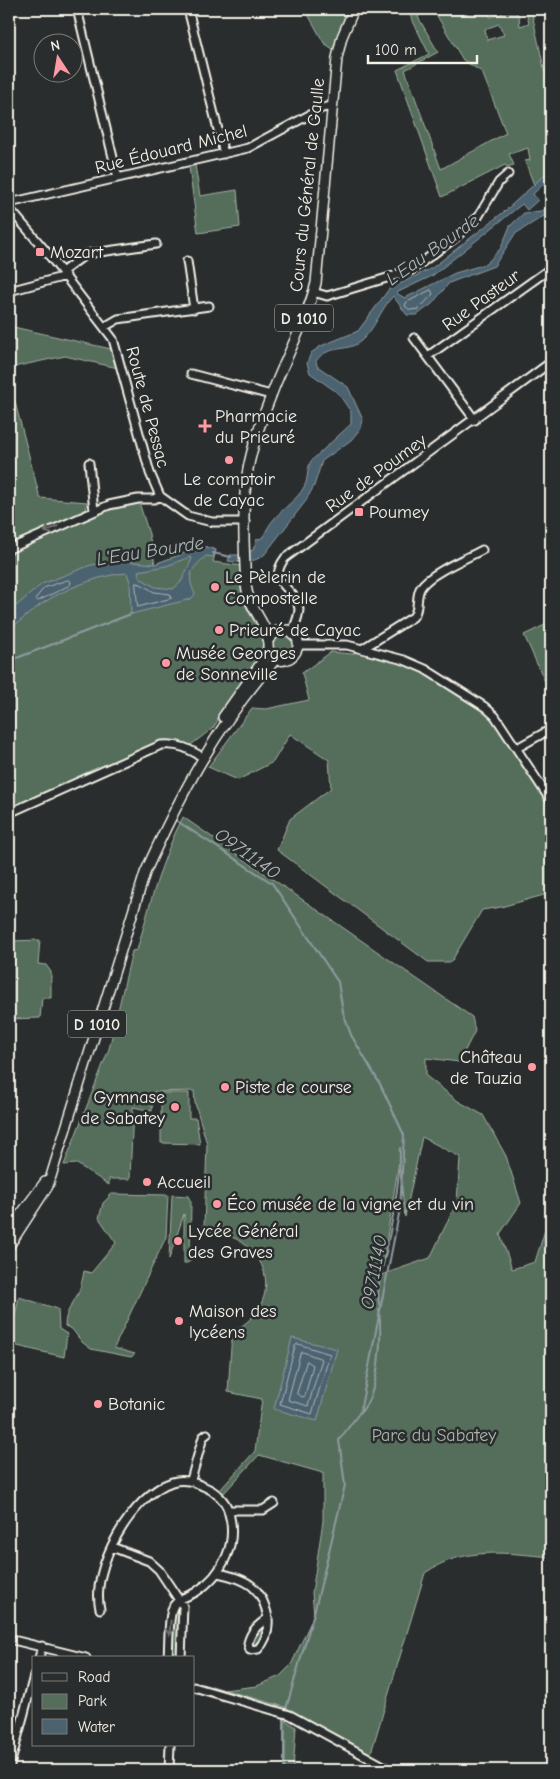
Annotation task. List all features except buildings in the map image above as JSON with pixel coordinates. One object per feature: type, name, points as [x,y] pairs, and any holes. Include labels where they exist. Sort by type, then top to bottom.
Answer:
[{"type":"main road","name":"Cours du Général de Gaulle","points":[[262,622],[249,599],[246,566],[245,522],[249,462],[271,395],[313,292],[318,264],[338,50],[354,9]]},
{"type":"main road","name":"D 1010","points":[[262,622],[277,631]]},
{"type":"main road","name":"D 1010","points":[[262,622],[268,639]]},
{"type":"main road","points":[[284,629],[292,632],[297,638],[299,645],[296,653],[290,659],[276,659],[269,652],[268,639],[277,631],[284,629]]},
{"type":"main road","name":"D 1010","points":[[9,1246],[43,1195],[51,1174],[155,840],[201,756],[269,652]]},
{"type":"main road","name":"D 1010","points":[[201,756],[257,680],[276,659]]},
{"type":"main road","name":"D 1010","points":[[9,1230],[51,1174]]},
{"type":"street","points":[[77,9],[118,178]]},
{"type":"street","points":[[188,9],[224,154]]},
{"type":"street","name":"Rue Édouard Michel","points":[[9,203],[224,154],[257,144],[322,108],[332,106]]},
{"type":"street","points":[[313,292],[327,296],[410,271],[455,238],[478,216],[499,182],[508,174]]},
{"type":"street","name":"Route de Pessac","points":[[9,208],[106,326],[113,338],[121,361],[150,473],[160,496],[172,508],[188,516],[212,522],[245,522]]},
{"type":"street","points":[[9,291],[64,274],[86,254],[156,244]]},
{"type":"street","points":[[187,261],[194,309]]},
{"type":"street","name":"Rue Pasteur","points":[[428,356],[551,268]]},
{"type":"street","points":[[106,326],[118,319],[209,306]]},
{"type":"street","points":[[414,338],[475,420]]},
{"type":"street","name":"Rue de Poumey","points":[[292,632],[299,614],[299,607],[295,598],[282,585],[279,578],[280,565],[285,558],[475,420],[551,362]]},
{"type":"street","points":[[191,374],[271,395]]},
{"type":"street","points":[[89,463],[94,511]]},
{"type":"street","points":[[9,549],[94,511],[138,498],[154,499],[160,496]]},
{"type":"street","points":[[362,648],[416,614],[420,589],[427,580],[482,550]]},
{"type":"street","points":[[299,645],[324,646],[340,644],[362,648],[416,665],[485,707],[500,722],[551,802]]},
{"type":"street","points":[[516,748],[551,729]]},
{"type":"street","points":[[9,813],[161,745],[173,744],[185,747],[201,756]]},
{"type":"street","points":[[190,1480],[203,1436],[207,1434]]},
{"type":"street","points":[[100,1609],[97,1597],[104,1565],[121,1528],[136,1510],[156,1490],[173,1482],[190,1480],[209,1488],[221,1498],[228,1510],[232,1534],[230,1548],[218,1573],[198,1591],[179,1600],[172,1609],[168,1656]]},
{"type":"street","points":[[228,1510],[263,1510],[274,1503]]},
{"type":"street","points":[[112,1547],[149,1560],[159,1570],[179,1600],[184,1610],[181,1656]]},
{"type":"street","points":[[218,1573],[247,1582],[263,1601],[268,1618]]},
{"type":"street","points":[[9,1638],[79,1656]]},
{"type":"street","points":[[40,1656],[42,1646]]},
{"type":"street","points":[[9,1769],[32,1683]]},
{"type":"street","points":[[195,1687],[290,1715],[391,1770]]},
{"type":"street","points":[[169,1770],[170,1746]]},
{"type":"green space","points":[[305,9],[343,9],[347,13],[333,49],[324,43]]},
{"type":"green space","points":[[418,9],[426,9],[418,17],[438,52],[405,70],[441,169],[506,133],[482,72],[463,60],[433,9],[488,9],[490,17],[503,13],[502,9],[514,9],[519,16],[520,26],[529,23],[525,9],[531,9],[545,73],[551,72],[551,169],[534,185],[525,161],[530,160],[528,148],[509,154],[514,165],[507,167],[505,165],[442,197],[397,70],[429,54],[409,13]],"holes":[[[499,24],[504,35],[487,40],[485,29]]]},
{"type":"green space","points":[[195,165],[200,196],[237,190],[240,227],[198,233],[189,167]]},
{"type":"green space","points":[[9,326],[111,349],[118,368],[65,356],[9,368]]},
{"type":"green space","points":[[9,379],[40,498],[87,502],[86,513],[138,499],[149,534],[155,564],[203,546],[216,550],[213,562],[242,566],[241,587],[243,601],[263,639],[261,661],[235,694],[213,728],[187,748],[173,744],[9,813]]},
{"type":"green space","points":[[551,622],[551,695],[524,635]]},
{"type":"green space","points":[[283,634],[291,637],[294,645],[291,653],[283,656],[275,653],[272,645],[275,637]]},
{"type":"green space","points":[[362,649],[404,660],[485,707],[551,801],[551,893],[501,907],[482,910],[451,962],[428,962],[277,850],[290,819],[331,788],[329,760],[290,734],[273,762],[238,780],[208,767],[252,708],[266,709],[309,700],[302,673],[331,652],[352,654]]},
{"type":"green space","name":"Parc du Sabatey","points":[[183,817],[472,1017],[475,1031],[459,1062],[426,1058],[426,1076],[458,1101],[483,1115],[506,1156],[521,1203],[500,1234],[512,1269],[535,1262],[551,1211],[551,1557],[502,1553],[470,1555],[440,1564],[425,1573],[370,1756],[285,1707],[225,1690],[257,1686],[280,1676],[291,1665],[314,1615],[312,1593],[323,1521],[323,1473],[259,1455],[224,1493],[220,1490],[255,1451],[262,1399],[228,1392],[232,1332],[250,1319],[261,1304],[265,1288],[264,1272],[257,1257],[245,1245],[228,1236],[207,1231],[204,1227],[207,1144],[195,1103],[194,1091],[153,1092],[152,1111],[133,1107],[130,1179],[109,1179],[109,1185],[77,1164],[64,1165],[109,1049],[132,951],[137,950],[157,882]],"holes":[[[422,1137],[460,1157],[457,1202],[430,1258],[381,1275],[399,1161],[405,1217]]]},
{"type":"green space","points":[[40,940],[38,964],[46,965],[51,972],[51,998],[42,998],[40,1018],[9,1019],[9,941]]},
{"type":"green space","name":"Gymnase de Sabatey","points":[[161,1093],[189,1093],[189,1118],[196,1118],[200,1144],[161,1143]]},
{"type":"green space","points":[[109,1194],[168,1195],[166,1237],[114,1348],[135,1354],[131,1357],[91,1349],[82,1342],[72,1329],[65,1326],[66,1316],[79,1291],[84,1271],[91,1273],[116,1243],[99,1218],[103,1203],[109,1197]]},
{"type":"green space","points":[[172,1195],[188,1196],[191,1202],[190,1261],[187,1263],[184,1263],[184,1214],[169,1259]]},
{"type":"green space","points":[[19,1297],[58,1309],[59,1329],[67,1334],[64,1357],[9,1344]]},
{"type":"green space","points":[[177,1610],[179,1613],[176,1656],[172,1656],[175,1612]]},
{"type":"green space","points":[[264,1626],[258,1643],[252,1646],[253,1639]]},
{"type":"green space","points":[[285,1720],[296,1727],[293,1770],[285,1770]]},
{"type":"water","points":[[551,169],[551,177],[533,194],[538,200],[527,210],[522,204],[432,276],[396,293],[405,298],[455,273],[486,264],[501,248],[510,226],[524,213],[541,211],[551,207],[551,211],[515,234],[494,266],[449,283],[432,304],[417,315],[407,315],[393,296],[370,331],[361,341],[350,347],[326,352],[316,361],[317,366],[348,387],[363,420],[361,428],[351,440],[322,461],[314,486],[305,502],[264,555],[256,560],[246,562],[228,561],[230,555],[239,555],[253,550],[257,539],[262,538],[273,520],[301,492],[306,484],[311,461],[351,424],[351,412],[338,393],[310,373],[307,363],[311,353],[321,346],[358,331],[389,289],[432,268],[505,211]]},
{"type":"water","points":[[203,546],[216,550],[213,557],[206,556],[194,569],[191,582],[195,594],[191,599],[131,614],[130,582],[127,573],[116,574],[93,580],[60,594],[40,605],[9,629],[9,612],[42,584],[91,565],[121,561],[155,564]],"holes":[[[190,557],[192,559],[181,582],[173,589],[155,587],[140,578],[138,571],[166,566]]]},
{"type":"water","points":[[292,1338],[337,1349],[317,1421],[274,1409]]},
{"type":"waterway","name":"L'Eau Bourde","points":[[213,553],[231,557]]},
{"type":"waterway","points":[[9,661],[131,614]]},
{"type":"waterway","name":"O9711140","points":[[177,821],[272,883],[338,982],[343,1012],[351,1035],[380,1084],[404,1135],[400,1209],[360,1412],[339,1440],[345,1485],[315,1609],[286,1709]]},
{"type":"waterway","points":[[379,1304],[379,1283],[396,1198],[400,1148]]},
{"type":"waterway","points":[[360,1413],[367,1404],[376,1378],[380,1349],[379,1309]]},
{"type":"waterway","name":"O9711140","points":[[284,1719],[284,1770]]},
{"type":"place","name":"Mozart","points":[[40,252]]},
{"type":"place","name":"Pharmacie du Prieuré","points":[[205,426]]},
{"type":"place","name":"Le comptoir de Cayac","points":[[229,460]]},
{"type":"place","name":"Poumey","points":[[359,512]]},
{"type":"place","name":"Le Pèlerin de Compostelle","points":[[215,587]]},
{"type":"place","name":"Prieuré de Cayac","points":[[219,630]]},
{"type":"place","name":"Musée Georges de Sonneville","points":[[166,663]]},
{"type":"place","name":"Château de Tauzia","points":[[532,1067]]},
{"type":"place","name":"Piste de course","points":[[225,1087]]},
{"type":"place","name":"Gymnase de Sabatey","points":[[175,1107]]},
{"type":"place","name":"Accueil","points":[[147,1182]]},
{"type":"place","name":"Éco musée de la vigne et du vin","points":[[217,1204]]},
{"type":"place","name":"Lycée Général des Graves","points":[[178,1241]]},
{"type":"place","name":"Maison des lycéens","points":[[179,1321]]},
{"type":"place","name":"Botanic","points":[[98,1404]]}]
